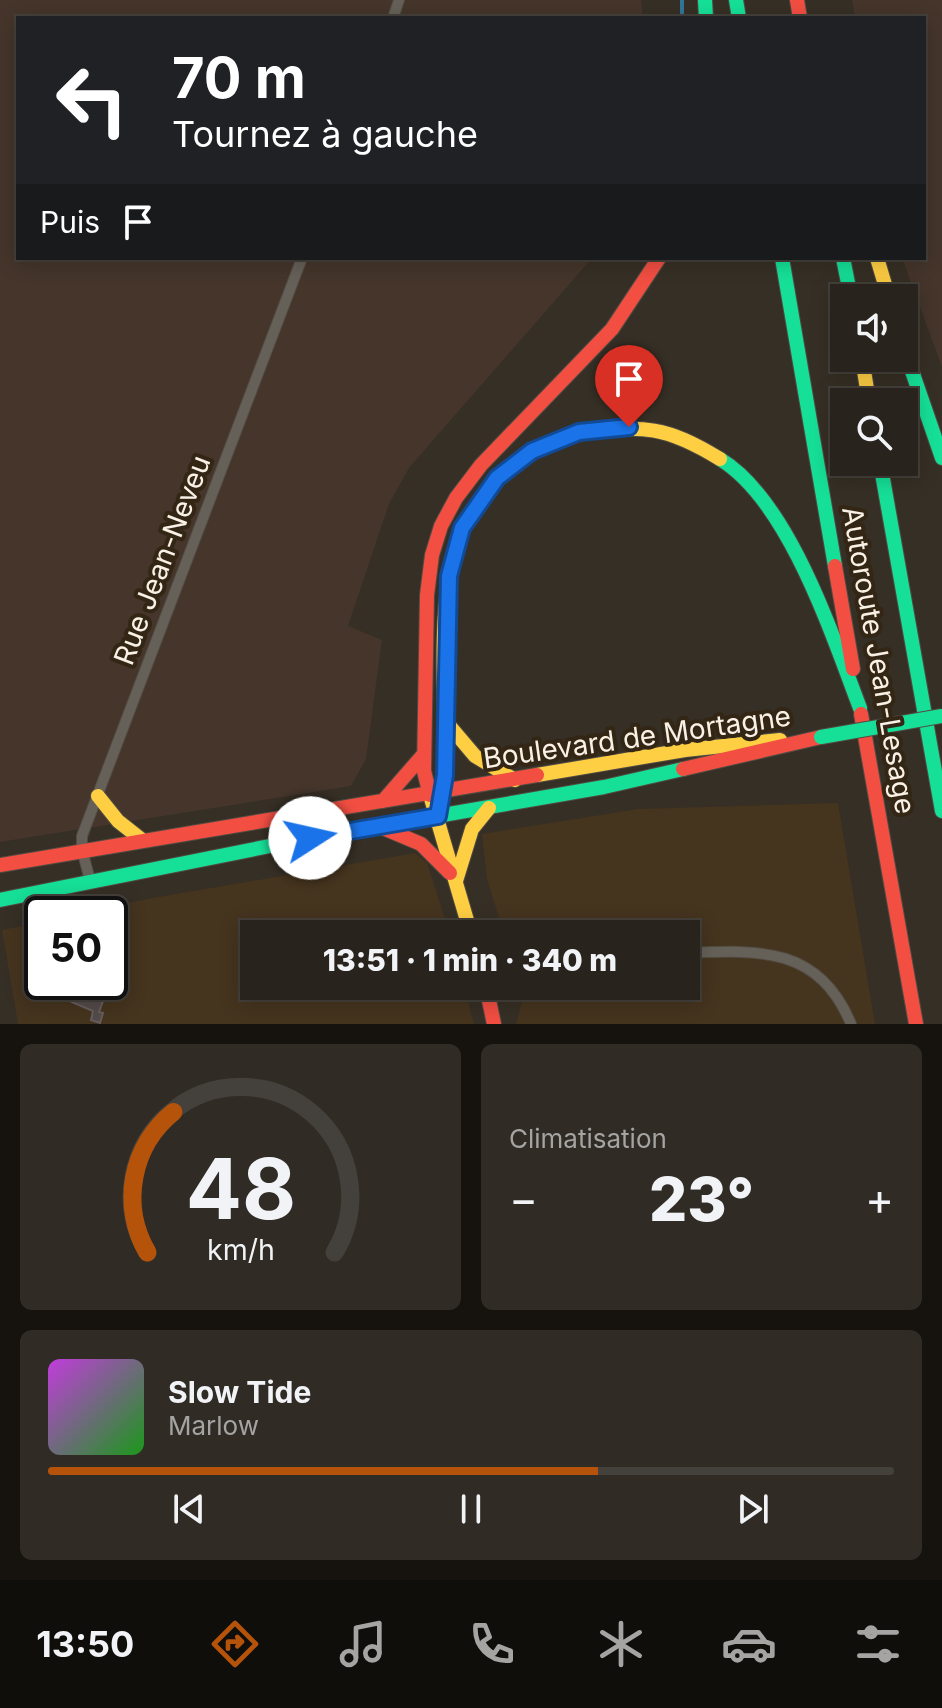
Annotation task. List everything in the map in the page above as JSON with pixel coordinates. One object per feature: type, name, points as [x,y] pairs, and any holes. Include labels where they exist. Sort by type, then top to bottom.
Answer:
[{"type":"main road","points":[[436,794],[424,776],[428,583],[435,546],[446,516],[481,465],[612,329],[658,260]]},
{"type":"main road","name":"Autoroute Jean-Lesage","points":[[782,260],[916,1024]]},
{"type":"main road","points":[[843,260],[848,284]]},
{"type":"main road","points":[[878,260],[885,284]]},
{"type":"main road","points":[[912,372],[942,458]]},
{"type":"main road","points":[[467,920],[438,816],[436,794],[447,723],[448,589],[453,552],[462,528],[490,486],[523,457],[569,435],[610,428],[648,429],[689,441],[728,464],[755,489],[779,520],[806,569],[860,708]]},
{"type":"main road","name":"Autoroute Jean-Lesage","points":[[882,476],[942,811]]},
{"type":"main road","points":[[924,713],[942,756]]},
{"type":"main road","name":"Boulevard de Mortagne","points":[[0,900],[90,880],[604,787],[821,737],[942,716]]},
{"type":"main road","points":[[447,723],[475,756],[515,780]]},
{"type":"main road","name":"Boulevard de Mortagne","points":[[0,865],[729,744],[821,737]]},
{"type":"main road","points":[[383,801],[424,754]]},
{"type":"main road","points":[[98,796],[118,821],[142,840]]},
{"type":"main road","points":[[456,881],[472,829],[489,808]]},
{"type":"main road","points":[[379,827],[416,839],[441,861],[456,881]]},
{"type":"main road","points":[[489,1000],[494,1024]]},
{"type":"street","name":"Rue Jean-Neveu","points":[[90,880],[82,850],[82,836],[301,260]]},
{"type":"street","points":[[700,952],[749,950],[782,956],[806,968],[827,985],[844,1007],[851,1024]]},
{"type":"shaded area","points":[[0,0],[641,0],[643,16],[16,16],[16,260],[590,260],[409,468],[389,504],[348,626],[382,640],[366,759],[351,786],[0,842]]},
{"type":"shaded area","points":[[852,0],[942,0],[942,367],[918,302],[918,284],[912,284],[903,260],[926,260],[926,16],[855,16]]},
{"type":"shaded area","points":[[838,803],[875,1024],[516,1024],[522,1000],[700,1000],[700,920],[500,920],[487,879],[482,834],[638,809]]},
{"type":"shaded area","points":[[415,853],[427,863],[445,920],[240,920],[240,1000],[468,1000],[474,1024],[18,1024],[2,930],[24,926],[24,1000],[128,1000],[128,903]]},
{"type":"building","points":[[67,1000],[103,1000],[99,1012],[103,1013],[100,1023],[91,1020],[93,1011]]},
{"type":"waterway","points":[[682,0],[682,16]]},
{"type":"traffic: fast","points":[[705,0],[706,16]]},
{"type":"traffic: fast","points":[[736,0],[739,16]]},
{"type":"traffic: fast","points":[[782,260],[835,566]]},
{"type":"traffic: fast","points":[[843,260],[848,284]]},
{"type":"traffic: fast","points":[[912,372],[942,458]]},
{"type":"traffic: fast","points":[[720,459],[745,479],[767,505],[787,537],[822,608],[860,708]]},
{"type":"traffic: fast","points":[[882,476],[942,811]]},
{"type":"traffic: fast","points":[[821,737],[942,716]]},
{"type":"traffic: fast","points":[[0,900],[310,838],[604,787],[683,769]]},
{"type":"traffic: slow","points":[[878,260],[885,284]]},
{"type":"traffic: slow","points":[[864,372],[867,388]]},
{"type":"traffic: slow","points":[[443,792],[445,618],[450,575],[461,534],[481,498],[527,454],[554,441],[582,433],[622,429],[654,431],[684,440],[720,459]]},
{"type":"traffic: slow","points":[[447,723],[475,756],[515,780]]},
{"type":"traffic: slow","points":[[537,775],[685,750],[780,740]]},
{"type":"traffic: slow","points":[[430,795],[467,920]]},
{"type":"traffic: slow","points":[[98,796],[118,821],[142,840]]},
{"type":"traffic: slow","points":[[456,881],[472,829],[489,808]]},
{"type":"traffic: jam","points":[[797,0],[800,16]]},
{"type":"traffic: jam","points":[[430,795],[424,771],[427,595],[432,555],[441,526],[456,498],[481,465],[612,329],[658,260]]},
{"type":"traffic: jam","points":[[835,566],[853,669]]},
{"type":"traffic: jam","points":[[861,714],[916,1024]]},
{"type":"traffic: jam","points":[[683,769],[821,737]]},
{"type":"traffic: jam","points":[[383,801],[424,754]]},
{"type":"traffic: jam","points":[[0,865],[537,775]]},
{"type":"traffic: jam","points":[[383,828],[421,844],[450,873]]},
{"type":"traffic: jam","points":[[489,1000],[494,1024]]},
{"type":"route","points":[[310,838],[438,816],[445,775],[449,576],[453,552],[462,528],[497,478],[532,451],[579,432],[629,427]]}]
